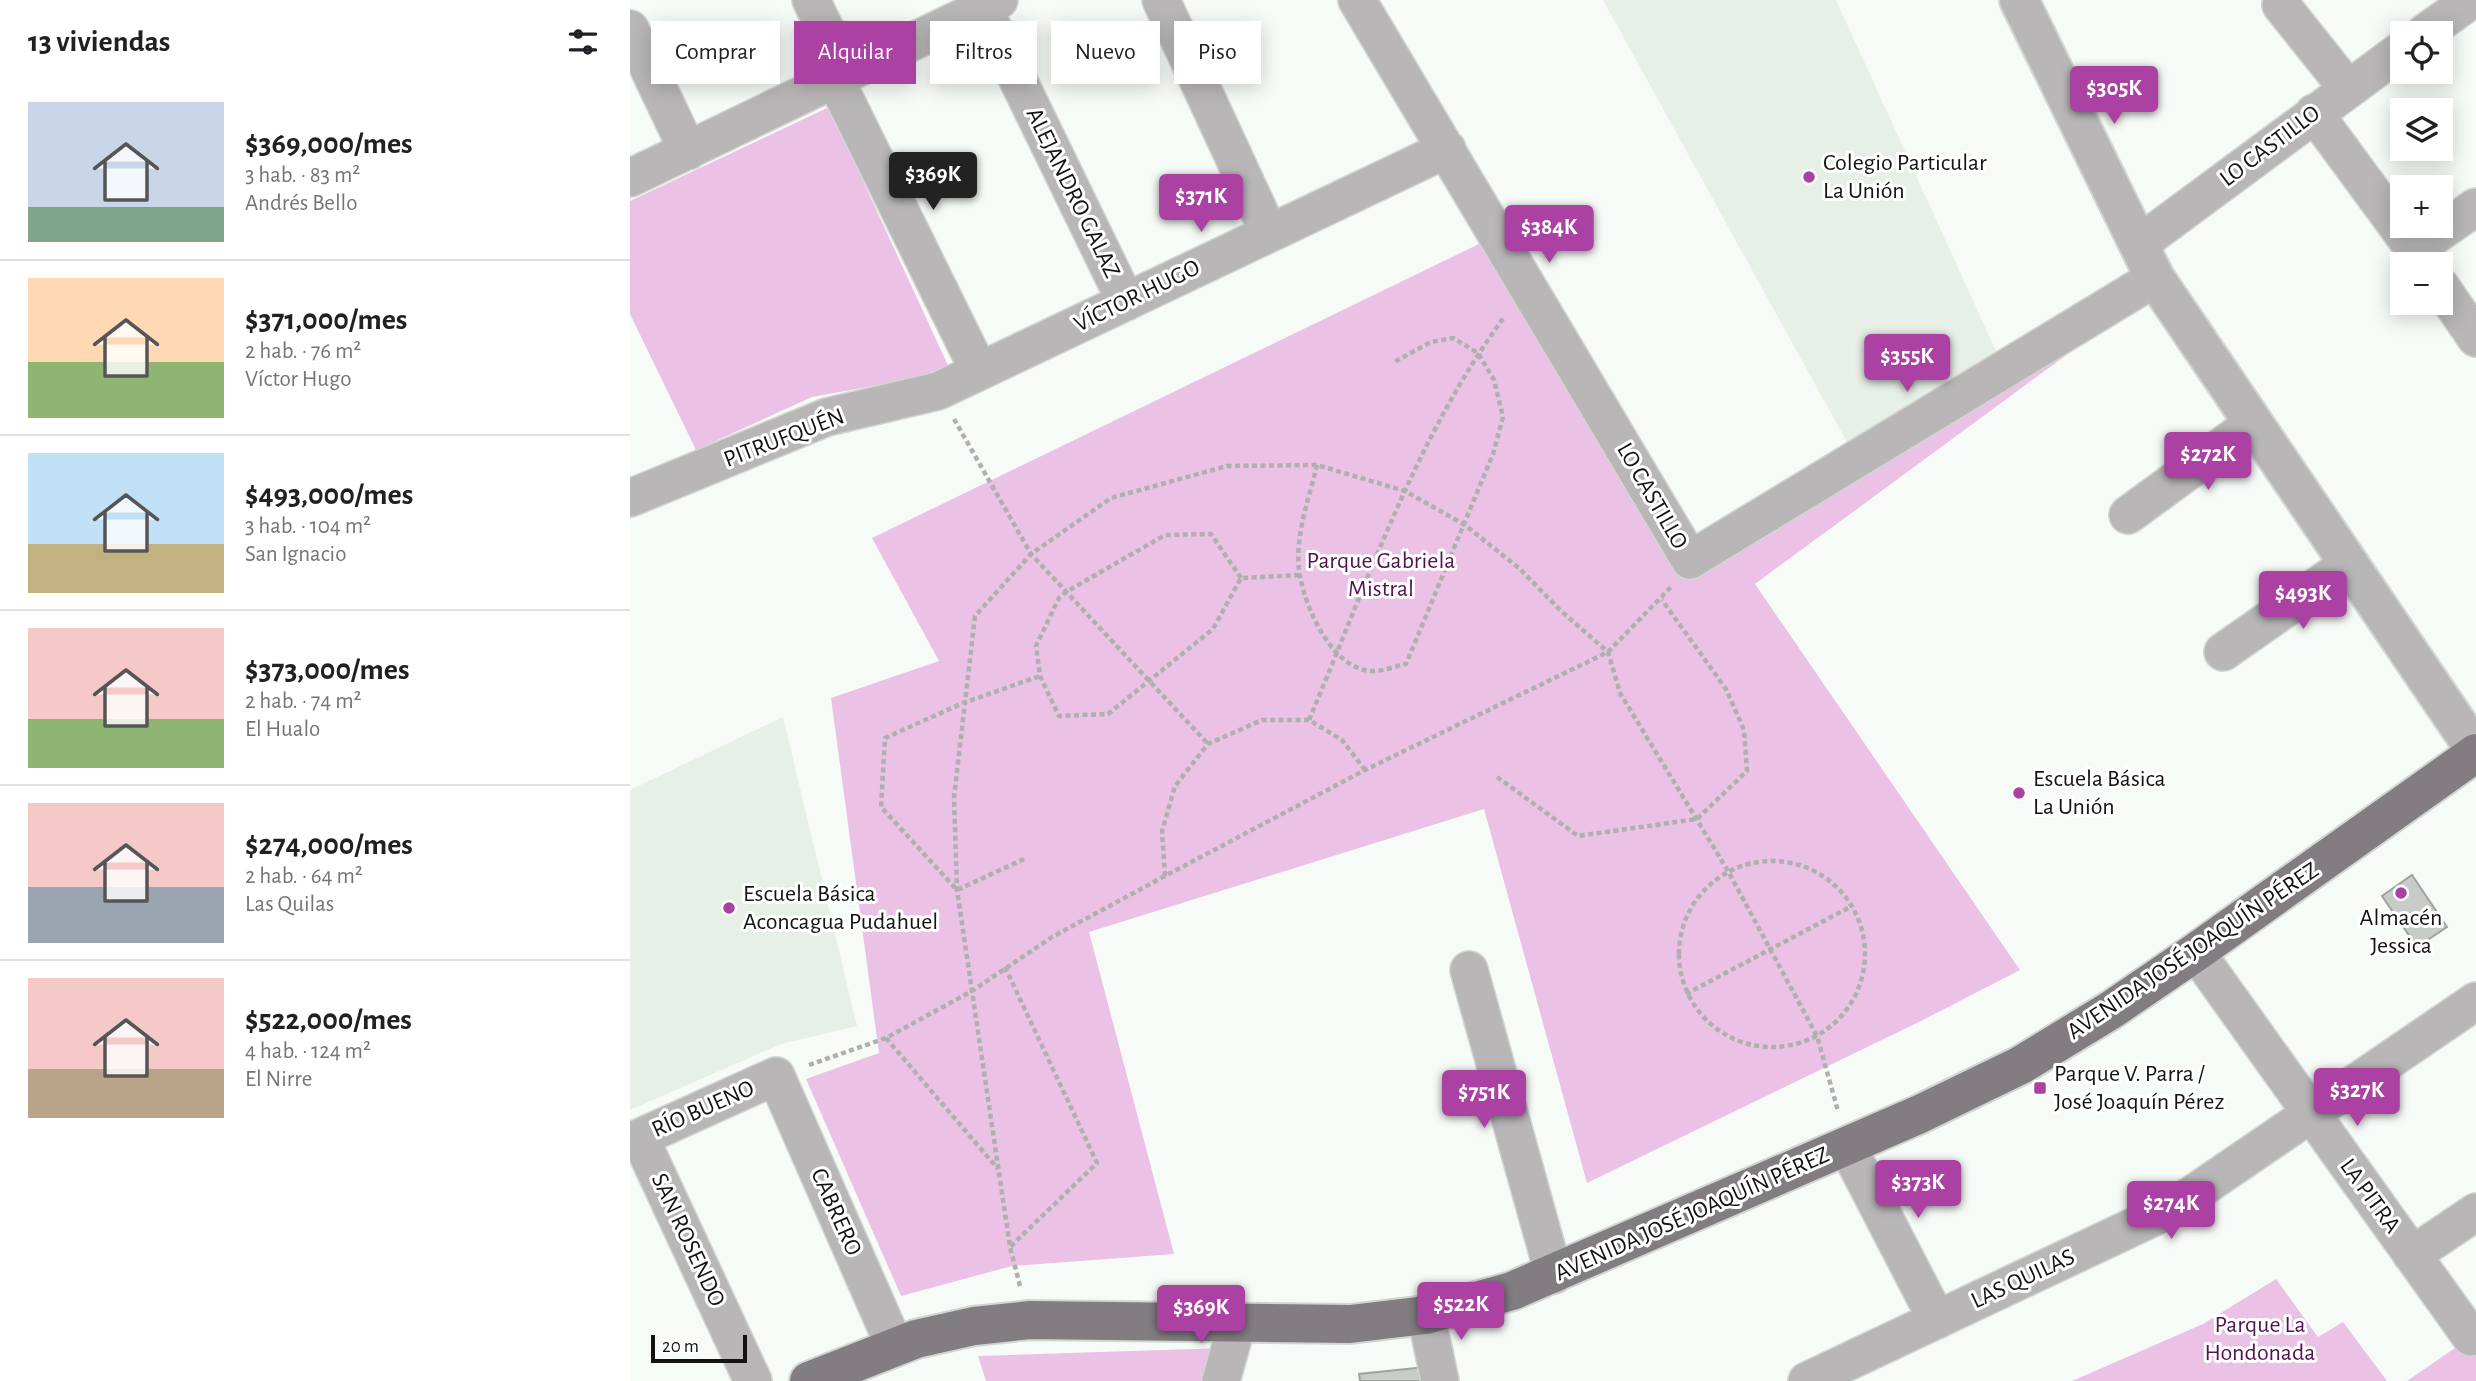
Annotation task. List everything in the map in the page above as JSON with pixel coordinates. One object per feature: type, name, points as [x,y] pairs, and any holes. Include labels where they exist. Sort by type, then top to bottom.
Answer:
[{"type":"main road","name":"AVENIDA JOSÉ JOAQUÍN PÉREZ","points":[[809,1381],[895,1347],[974,1326],[1030,1320],[1350,1324],[1426,1315],[1512,1291],[1847,1146],[2021,1065],[2111,1010],[2196,952],[2476,752]]},
{"type":"street","points":[[811,0],[819,21]]},
{"type":"street","points":[[1161,0],[1269,233]]},
{"type":"street","name":"LO CASTILLO","points":[[1357,0],[1690,560],[2155,278]]},
{"type":"street","points":[[2019,0],[2155,278],[2476,752]]},
{"type":"street","points":[[2442,21],[2471,0]]},
{"type":"street","points":[[916,40],[991,4]]},
{"type":"street","name":"ALEJANDRO GALAZ","points":[[991,4],[1126,302]]},
{"type":"street","points":[[2281,5],[2348,89]]},
{"type":"street","points":[[630,29],[688,151]]},
{"type":"street","name":"LO CASTILLO","points":[[2139,244],[2390,58]]},
{"type":"street","points":[[630,178],[827,84]]},
{"type":"street","points":[[844,84],[979,371]]},
{"type":"street","points":[[2314,113],[2417,252]]},
{"type":"street","name":"VÍCTOR HUGO","points":[[979,371],[1447,149]]},
{"type":"street","points":[[2425,252],[2476,207]]},
{"type":"street","points":[[2453,305],[2476,338]]},
{"type":"street","name":"PITRUFQUÉN","points":[[630,498],[827,417],[938,391],[979,371]]},
{"type":"street","points":[[2127,515],[2254,423]]},
{"type":"street","points":[[2223,652],[2349,564]]},
{"type":"street","name":"LA PITRA","points":[[2196,952],[2470,1337]]},
{"type":"street","points":[[1469,970],[1554,1275]]},
{"type":"street","name":"LAS QUILAS","points":[[1807,1381],[2171,1209],[2476,1001]]},
{"type":"street","name":"RÍO BUENO","points":[[635,1140],[776,1076]]},
{"type":"street","name":"CABRERO","points":[[776,1076],[895,1347]]},
{"type":"street","name":"SAN ROSENDO","points":[[635,1140],[754,1381]]},
{"type":"street","points":[[1847,1146],[1937,1320]]},
{"type":"street","points":[[2412,1255],[2476,1212]]},
{"type":"street","points":[[1426,1315],[1440,1381]]},
{"type":"street","points":[[1221,1381],[1237,1324]]},
{"type":"path","points":[[1309,720],[1405,491],[1478,353],[1527,285]]},
{"type":"path","points":[[1317,465],[1301,530],[1299,575],[1319,629],[1336,656],[1372,671],[1406,664],[1493,454],[1503,417],[1494,380],[1478,353],[1453,338],[1431,342],[1394,362]]},
{"type":"path","points":[[938,391],[1031,554],[1208,744]]},
{"type":"path","points":[[1030,1320],[1010,1247],[957,890],[954,797],[975,616],[1031,554],[1111,498],[1227,466],[1317,465],[1405,491],[1465,525],[1520,569],[1608,652],[1620,693],[1728,871],[1817,1036],[1847,1146]]},
{"type":"path","points":[[1211,534],[1241,578],[1213,629],[1152,681],[1108,714],[1059,716],[1040,676],[1036,646],[1059,598],[1066,592],[1166,535],[1211,534]]},
{"type":"path","points":[[776,1076],[887,1038],[972,991],[1052,937],[1165,876],[1365,770],[1608,652],[1662,600],[1690,560]]},
{"type":"path","points":[[1241,578],[1299,575]]},
{"type":"path","points":[[1497,777],[1578,836],[1697,819],[1747,771],[1744,730],[1726,689],[1662,600]]},
{"type":"path","points":[[957,890],[881,807],[884,738],[963,703],[1040,676]]},
{"type":"path","points":[[1165,876],[1162,831],[1175,786],[1208,744],[1262,720],[1309,720],[1342,740],[1365,770]]},
{"type":"path","points":[[957,890],[1024,859]]},
{"type":"path","points":[[1783,861],[1811,869],[1835,884],[1853,906],[1864,934],[1866,964],[1852,1001],[1841,1018],[1817,1036],[1793,1046],[1768,1048],[1742,1044],[1720,1033],[1700,1016],[1686,995],[1678,967],[1679,939],[1688,912],[1705,888],[1728,871],[1755,862],[1783,861]]},
{"type":"path","points":[[1686,995],[1853,906]]},
{"type":"path","points":[[1005,967],[1097,1163],[1010,1247]]},
{"type":"path","points":[[887,1038],[999,1170]]},
{"type":"shaded area","name":"Colegio Particular La Unión","points":[[1603,0],[1836,0],[1997,353],[1848,444]]},
{"type":"shaded area","name":"Escuela Básica Aconcagua Pudahuel","points":[[783,717],[857,1026],[781,1044],[630,1110],[630,790]]},
{"type":"green space","points":[[829,107],[951,372],[812,397],[696,450],[630,314],[630,201]]},
{"type":"green space","name":"Parque Gabriela Mistral","points":[[1481,243],[1685,579],[2076,342],[2080,345],[1755,584],[2020,970],[1587,1183],[1484,809],[1089,932],[1174,1254],[1012,1266],[901,1296],[806,1079],[879,1053],[831,698],[939,661],[872,538]]},
{"type":"green space","name":"Parque La Hondonada","points":[[2276,1279],[2318,1337],[2343,1322],[2387,1381],[2072,1381],[2203,1324]]},
{"type":"green space","points":[[2476,1333],[2476,1381],[2407,1381],[2471,1337]]},
{"type":"green space","points":[[1224,1348],[1215,1381],[986,1381],[978,1356]]},
{"type":"building","points":[[2412,875],[2447,927],[2417,947],[2382,896]]},
{"type":"building","points":[[1425,1367],[1427,1381],[1360,1381],[1359,1374]]},
{"type":"place","name":"Colegio Particular La Unión","points":[[1809,177]]},
{"type":"place","name":"Escuela Básica La Unión","points":[[2019,793]]},
{"type":"place","name":"Almacén Jessica","points":[[2401,893]]},
{"type":"place","name":"Escuela Básica Aconcagua Pudahuel","points":[[729,908]]},
{"type":"place","name":"Parque V. Parra / José Joaquín Pérez","points":[[2040,1088]]}]
